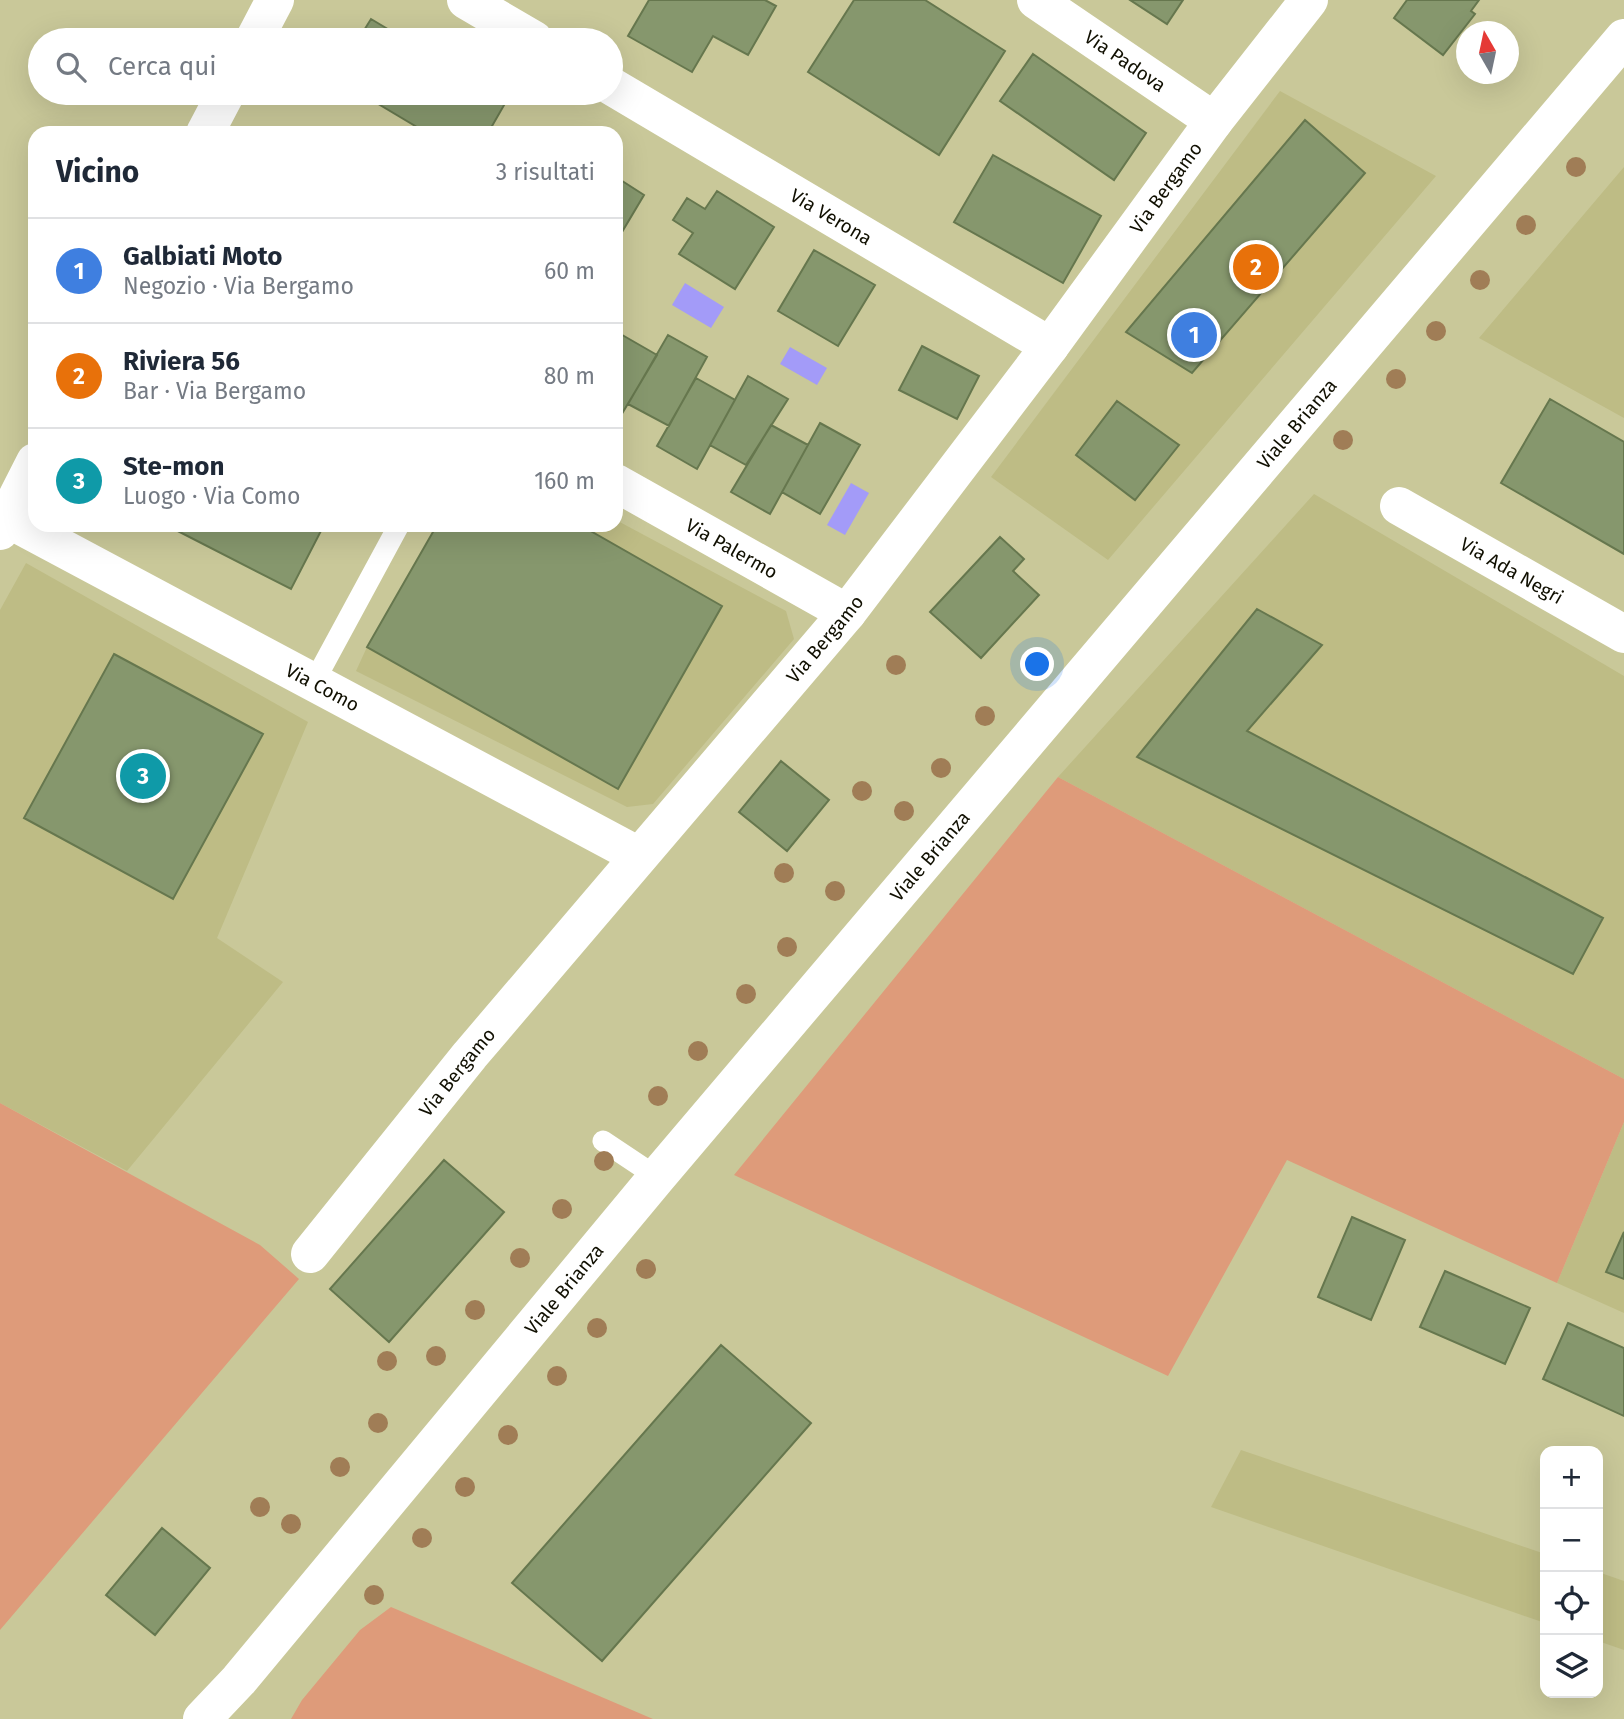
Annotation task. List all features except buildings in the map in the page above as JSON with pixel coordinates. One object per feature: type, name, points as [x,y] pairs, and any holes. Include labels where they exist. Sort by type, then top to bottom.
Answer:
[{"type":"street","points":[[260,28],[275,0]]},
{"type":"street","points":[[466,0],[514,28]]},
{"type":"street","name":"Via Padova","points":[[1036,0],[1214,121]]},
{"type":"street","name":"Via Bergamo","points":[[310,1254],[470,1055],[847,613],[1050,346],[1214,121],[1309,0]]},
{"type":"street","name":"Viale Brianza","points":[[202,1719],[239,1680],[657,1177],[1624,38]]},
{"type":"street","name":"Via Verona","points":[[623,93],[1050,346]]},
{"type":"street","points":[[209,126],[220,105]]},
{"type":"street","points":[[3,525],[28,476]]},
{"type":"street","name":"Via Palermo","points":[[623,487],[847,613]]},
{"type":"street","name":"Via Ada Negri","points":[[1399,506],[1624,634]]},
{"type":"street","name":"Via Como","points":[[3,525],[314,682],[639,856]]},
{"type":"street","name":"Viale Brianza","points":[[227,1719],[239,1680]]},
{"type":"lane","points":[[314,682],[394,532]]},
{"type":"lane","points":[[603,1141],[657,1177]]},
{"type":"shaded area","points":[[1280,91],[1436,176],[1108,560],[991,477]]},
{"type":"shaded area","points":[[1624,167],[1624,418],[1479,338]]},
{"type":"shaded area","points":[[685,283],[724,307],[711,328],[672,305]]},
{"type":"shaded area","points":[[790,347],[827,368],[817,385],[780,364]]},
{"type":"shaded area","points":[[851,483],[869,493],[845,535],[827,525]]},
{"type":"shaded area","points":[[1314,494],[1624,676],[1624,1079],[1058,777]]},
{"type":"shaded area","points":[[623,524],[786,611],[794,639],[653,804],[627,807],[356,671],[433,532],[623,532]]},
{"type":"shaded area","points":[[26,563],[308,722],[217,938],[283,982],[127,1171],[0,1103],[0,610]]},
{"type":"shaded area","points":[[1058,777],[1624,1079],[1624,1122],[1557,1283],[1287,1160],[1168,1376],[734,1175]]},
{"type":"shaded area","points":[[0,1103],[260,1245],[299,1279],[0,1630]]},
{"type":"shaded area","points":[[1624,1122],[1624,1313],[1557,1283]]},
{"type":"shaded area","points":[[1241,1450],[1540,1552],[1540,1621],[1211,1507]]},
{"type":"shaded area","points":[[1603,1574],[1624,1581],[1624,1650],[1603,1643]]},
{"type":"shaded area","points":[[391,1607],[653,1719],[291,1719],[302,1700],[360,1630]]},
{"type":"place","name":"Riviera 56","points":[[1256,267]]},
{"type":"place","name":"Galbiati Moto","points":[[1194,335]]},
{"type":"place","name":"Ste-mon","points":[[143,776]]}]
